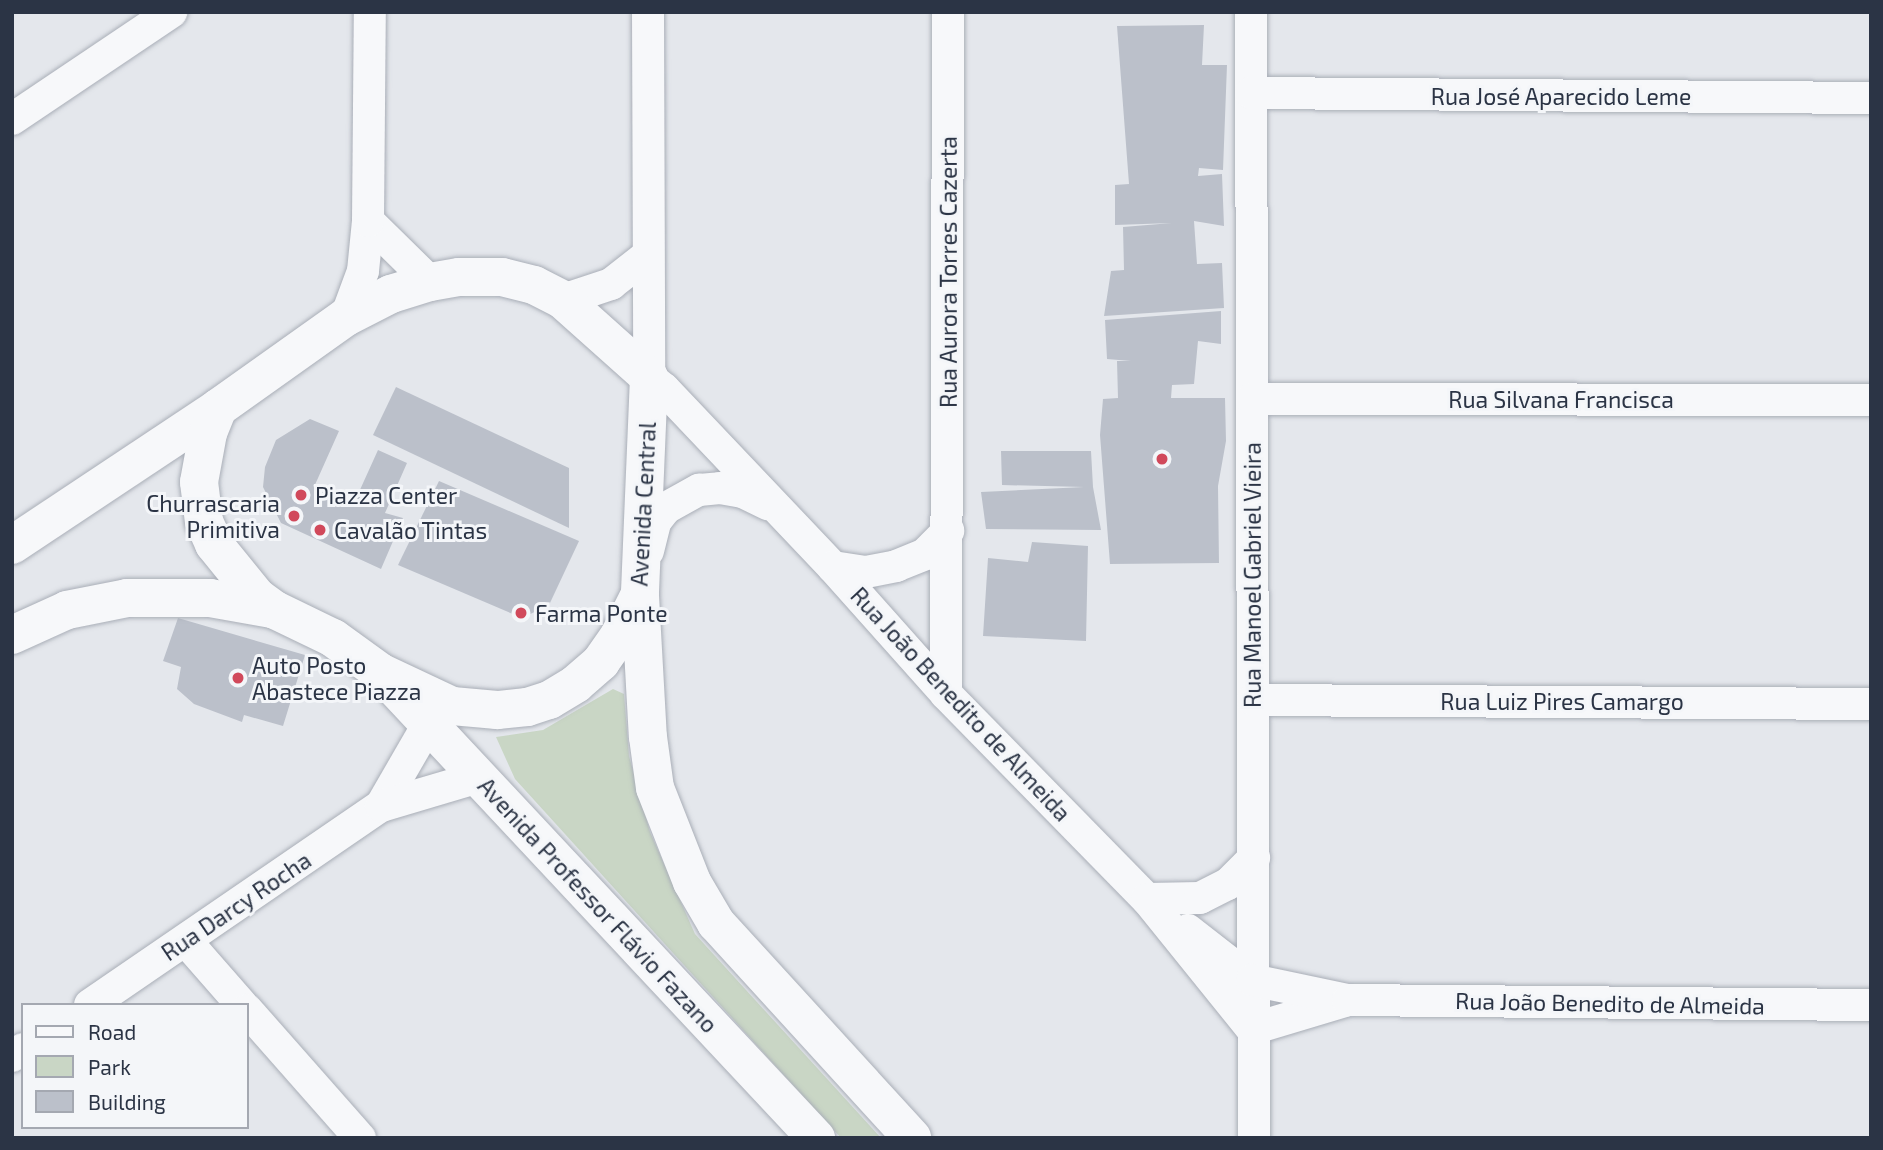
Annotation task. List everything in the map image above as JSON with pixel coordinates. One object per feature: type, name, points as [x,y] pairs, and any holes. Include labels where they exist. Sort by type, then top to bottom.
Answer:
[{"type":"street","points":[[12,119],[171,12]]},
{"type":"street","points":[[346,317],[362,271],[368,221],[370,12]]},
{"type":"street","points":[[648,12],[649,377]]},
{"type":"street","name":"Rua Aurora Torres Cazerta","points":[[946,694],[948,12]]},
{"type":"street","name":"Rua Manoel Gabriel Vieira","points":[[1251,12],[1254,1138]]},
{"type":"street","name":"Rua José Aparecido Leme","points":[[1251,93],[1871,98]]},
{"type":"street","points":[[368,221],[430,282]]},
{"type":"street","points":[[563,300],[611,284],[648,255]]},
{"type":"street","points":[[12,545],[218,408],[346,317],[391,294],[430,282],[460,277],[502,277],[534,285],[563,300],[649,377]]},
{"type":"street","name":"Rua João Benedito de Almeida","points":[[649,377],[664,389],[833,567],[946,694],[1147,899],[1252,1029],[1348,1000]]},
{"type":"street","name":"Avenida Central","points":[[218,408],[202,460],[200,503],[204,522],[214,544],[235,573],[275,610],[333,638],[380,672],[452,706],[486,710],[527,707],[549,700],[576,684],[595,667],[619,636],[640,594],[649,377]]},
{"type":"street","name":"Rua Silvana Francisca","points":[[1252,399],[1871,400]]},
{"type":"street","name":"Rua João Benedito de Almeida","points":[[640,594],[650,536],[655,522],[666,508],[699,490],[720,488],[743,492],[776,507]]},
{"type":"street","points":[[833,567],[866,572],[896,566],[925,554],[948,531]]},
{"type":"street","points":[[640,594],[648,737],[655,788],[692,882],[716,923],[912,1138]]},
{"type":"street","points":[[12,635],[67,610],[127,598],[209,598],[275,610]]},
{"type":"street","name":"Avenida Professor Flávio Fazano","points":[[380,672],[816,1138]]},
{"type":"street","name":"Rua Luiz Pires Camargo","points":[[1253,700],[1871,704]]},
{"type":"street","name":"Rua Darcy Rocha","points":[[381,806],[429,723]]},
{"type":"street","name":"Rua Darcy Rocha","points":[[93,1003],[381,806],[479,777]]},
{"type":"street","points":[[1147,899],[1200,898],[1228,884],[1254,858]]},
{"type":"street","name":"Rua João Benedito de Almeida","points":[[1147,899],[1252,980],[1348,1000],[1871,1005]]},
{"type":"street","points":[[186,941],[240,1003]]},
{"type":"street","points":[[248,1011],[360,1138]]},
{"type":"green space","points":[[613,689],[624,694],[629,756],[650,832],[695,934],[881,1138],[841,1138],[515,779],[496,737],[543,730]]},
{"type":"building","points":[[1204,25],[1202,65],[1227,65],[1223,170],[1199,168],[1198,176],[1222,174],[1224,226],[1194,221],[1197,264],[1222,263],[1224,308],[1104,316],[1111,271],[1124,270],[1123,227],[1172,223],[1115,225],[1115,185],[1129,184],[1117,26]]},
{"type":"building","points":[[1221,311],[1221,344],[1198,341],[1194,384],[1172,385],[1171,398],[1225,398],[1226,441],[1218,486],[1219,563],[1110,564],[1100,435],[1103,399],[1118,398],[1117,361],[1131,361],[1107,359],[1105,320]]},
{"type":"building","points":[[396,387],[569,468],[569,528],[373,435]]},
{"type":"building","name":"Piazza Center","points":[[310,419],[339,431],[314,487],[354,503],[378,450],[407,463],[385,513],[403,518],[381,569],[281,523],[263,487],[265,467],[276,440]]},
{"type":"building","points":[[1001,451],[1091,451],[1093,487],[1101,530],[986,529],[981,492],[1084,487],[1002,485]]},
{"type":"building","points":[[439,481],[579,541],[549,605],[522,618],[398,565]]},
{"type":"building","points":[[1032,542],[1088,546],[1086,641],[983,636],[988,558],[1028,562]]},
{"type":"building","name":"Auto Posto Abastece Piazza","points":[[178,618],[305,655],[283,726],[244,715],[242,722],[194,704],[177,689],[181,667],[163,661]]},
{"type":"place","name":"ㅤ","points":[[1162,459]]},
{"type":"place","name":"Piazza Center","points":[[301,495]]},
{"type":"place","name":"Churrascaria Primitiva","points":[[294,516]]},
{"type":"place","name":"Cavalão Tintas","points":[[320,530]]},
{"type":"place","name":"Farma Ponte","points":[[521,613]]},
{"type":"place","name":"Auto Posto Abastece Piazza","points":[[238,678]]}]
